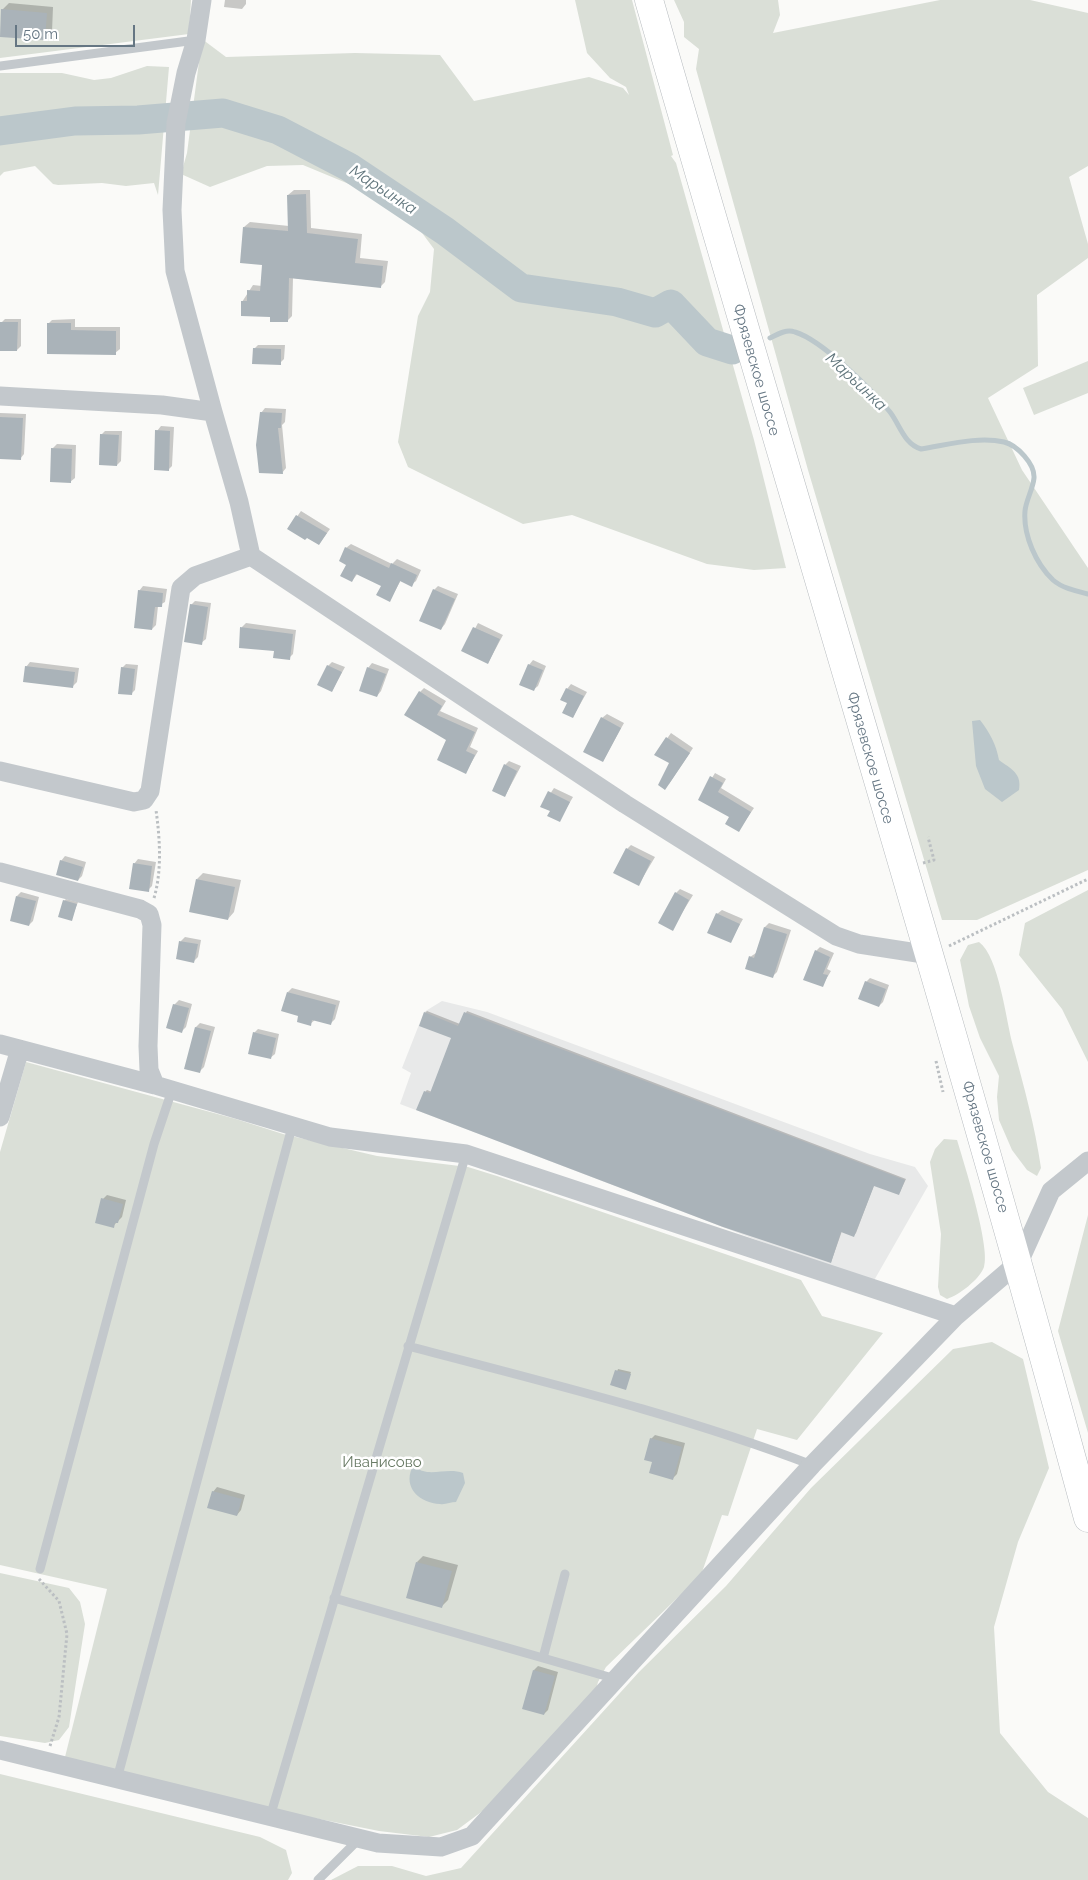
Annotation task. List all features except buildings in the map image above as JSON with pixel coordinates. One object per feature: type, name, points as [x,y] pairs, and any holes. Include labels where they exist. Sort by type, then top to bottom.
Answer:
[{"type":"highway","name":"Фрязевское шоссе","points":[[649,0],[938,951],[1088,1518]]},
{"type":"street","points":[[202,0],[196,40],[186,74],[178,115],[172,210],[175,272],[239,502],[251,556],[625,804],[836,936],[859,944],[938,951]]},
{"type":"street","points":[[0,396],[162,405],[213,412]]},
{"type":"street","points":[[0,771],[134,802],[144,800],[150,791],[181,588],[196,576],[251,556]]},
{"type":"street","points":[[0,872],[140,909],[149,914],[152,925],[149,1070],[164,1088]]},
{"type":"street","points":[[0,1044],[164,1088],[330,1137],[466,1154],[956,1316]]},
{"type":"street","points":[[0,1117],[20,1049]]},
{"type":"street","points":[[0,1750],[378,1844],[442,1848],[472,1836],[812,1466],[956,1316],[1019,1262],[1051,1191],[1088,1161]]},
{"type":"lane","points":[[0,66],[196,40]]},
{"type":"lane","points":[[39,1573],[154,1144],[164,1088]]},
{"type":"lane","points":[[117,1779],[292,1127]]},
{"type":"lane","points":[[270,1817],[466,1154]]},
{"type":"lane","points":[[408,1346],[633,1405],[752,1442],[812,1466]]},
{"type":"lane","points":[[543,1658],[565,1574]]},
{"type":"lane","points":[[334,1598],[616,1680]]},
{"type":"lane","points":[[318,1880],[359,1839]]},
{"type":"path","points":[[149,914],[158,886],[160,838],[156,811],[150,791]]},
{"type":"path","points":[[923,864],[934,860],[928,837]]},
{"type":"path","points":[[938,951],[1088,879]]},
{"type":"path","points":[[934,1055],[943,1092]]},
{"type":"path","points":[[39,1573],[59,1602],[67,1634],[58,1717],[46,1762]]},
{"type":"shaded area","points":[[980,720],[992,739],[999,760],[1015,772],[1019,779],[1019,790],[1002,802],[985,789],[976,766],[972,721]]},
{"type":"shaded area","points":[[442,1001],[487,1012],[870,1154],[915,1167],[928,1186],[872,1284],[400,1104],[411,1073],[402,1068],[424,1012]]},
{"type":"shaded area","points":[[416,1467],[426,1472],[457,1471],[463,1473],[465,1483],[456,1502],[433,1503],[426,1501],[415,1493],[410,1482],[410,1475],[412,1468]]},
{"type":"green space","points":[[0,0],[191,0],[189,34],[0,58]]},
{"type":"green space","points":[[575,0],[632,0],[673,155],[671,156],[676,163],[754,440],[786,568],[754,570],[707,564],[572,515],[523,524],[408,467],[398,442],[418,316],[430,292],[434,249],[402,206],[303,165],[267,166],[210,187],[181,174],[187,153],[202,39],[226,57],[355,53],[440,55],[474,101],[589,77],[623,88],[629,95],[626,87],[610,78],[587,53]]},
{"type":"green space","points":[[674,0],[778,0],[780,15],[773,33],[940,0],[1030,0],[1088,13],[1088,166],[1069,177],[1088,244],[1088,258],[1037,295],[1038,366],[988,398],[1022,470],[1088,568],[1088,870],[977,920],[942,920],[808,470],[696,69],[699,49],[684,37],[684,22]]},
{"type":"green space","points":[[147,66],[169,67],[158,195],[154,183],[126,186],[102,183],[53,184],[35,166],[4,172],[0,176],[0,73],[62,73],[94,80],[111,78]]},
{"type":"green space","points":[[1088,361],[1088,393],[1034,415],[1023,388]]},
{"type":"green space","points":[[1088,890],[1088,1062],[1062,1009],[1019,955],[1025,923]]},
{"type":"green space","points":[[979,942],[986,949],[992,961],[1001,990],[1010,1035],[1036,1137],[1041,1168],[1037,1176],[1027,1170],[1012,1150],[999,1120],[997,1097],[999,1076],[980,1038],[969,1006],[960,960],[968,945]]},
{"type":"green space","name":"Иванисово","points":[[26,1062],[236,1119],[283,1134],[377,1156],[468,1167],[497,1176],[801,1280],[822,1316],[883,1333],[797,1440],[757,1429],[728,1516],[722,1515],[701,1575],[606,1667],[596,1690],[496,1801],[457,1830],[429,1837],[379,1831],[284,1812],[64,1761],[107,1589],[0,1565],[0,1152]]},
{"type":"green space","points":[[944,1139],[957,1140],[976,1205],[984,1242],[985,1257],[984,1267],[978,1277],[963,1291],[947,1299],[940,1295],[938,1287],[941,1234],[930,1162],[935,1149]]},
{"type":"green space","points":[[1088,1215],[1088,1433],[1058,1331]]},
{"type":"green space","points":[[992,1342],[1023,1359],[1049,1468],[1018,1542],[994,1627],[1000,1733],[1048,1792],[1088,1818],[1088,1880],[331,1880],[358,1866],[392,1866],[426,1876],[461,1868],[639,1672],[726,1586],[811,1488],[953,1349]]},
{"type":"green space","points":[[0,1573],[69,1588],[80,1602],[85,1624],[69,1727],[59,1740],[45,1743],[0,1736]]},
{"type":"green space","points":[[0,1774],[260,1837],[286,1850],[292,1873],[288,1880],[0,1880]]},
{"type":"waterway","name":"Марьинка","points":[[0,131],[75,121],[138,120],[223,113],[278,130],[349,167],[445,231],[521,288],[617,302],[655,313],[671,304],[707,342],[732,350]]},
{"type":"waterway","name":"Марьинка","points":[[770,338],[782,332],[792,331],[819,345],[871,391],[890,412],[906,439],[915,447],[921,449],[962,442],[994,440],[1009,444],[1019,451],[1028,461],[1034,473],[1025,511],[1025,520],[1028,539],[1036,557],[1041,566],[1057,583],[1069,589],[1088,594]]}]
